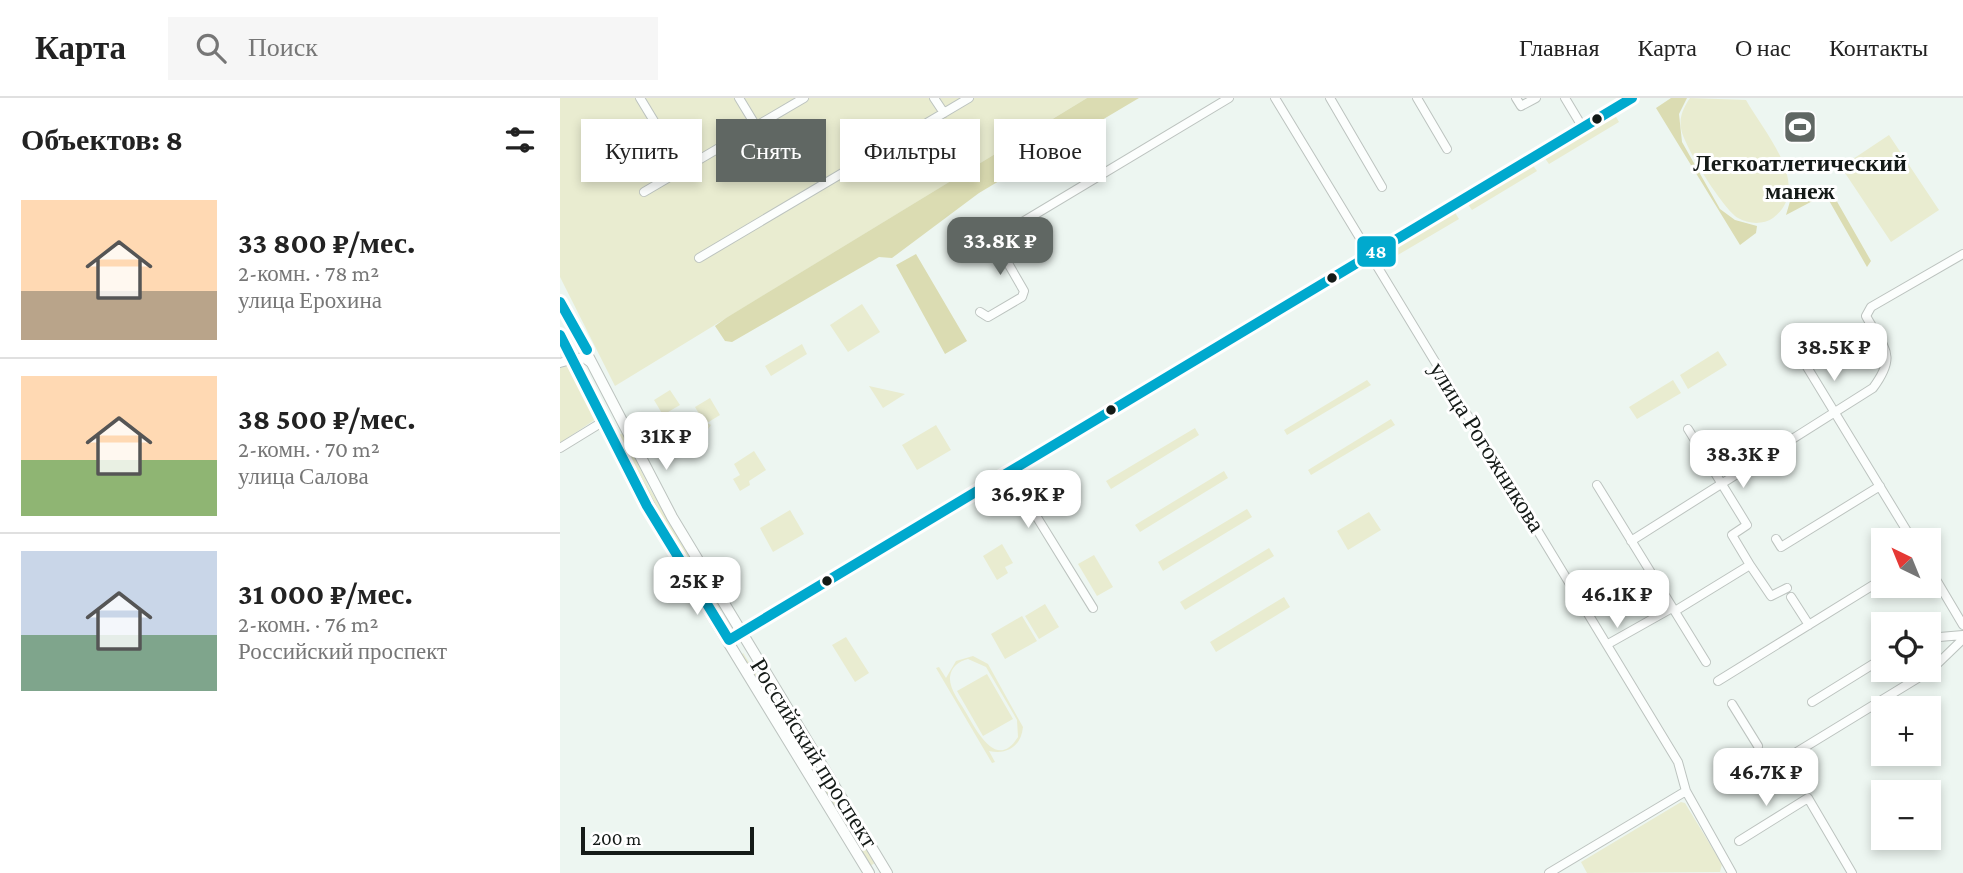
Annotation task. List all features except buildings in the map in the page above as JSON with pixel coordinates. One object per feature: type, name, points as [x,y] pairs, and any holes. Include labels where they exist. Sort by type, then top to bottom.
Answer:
[{"type":"main road","points":[[729,640],[1632,98]]},
{"type":"main road","name":"Российский проспект","points":[[560,302],[672,517],[887,873]]},
{"type":"main road","name":"Российский проспект","points":[[560,337],[678,560],[869,873]]},
{"type":"street","points":[[639,98],[652,119]]},
{"type":"street","points":[[739,98],[752,119]]},
{"type":"street","points":[[768,119],[804,98]]},
{"type":"street","points":[[934,98],[944,113]]},
{"type":"street","points":[[699,258],[969,98]]},
{"type":"street","points":[[980,312],[988,317],[1022,297],[1024,291],[993,239],[1229,98]]},
{"type":"street","name":"улица Рогожникова","points":[[1275,98],[1522,510],[1534,523],[1678,762],[1686,791],[1729,872]]},
{"type":"street","points":[[1330,98],[1382,187]]},
{"type":"street","points":[[1417,98],[1447,149]]},
{"type":"street","points":[[1516,98],[1521,106],[1536,98]]},
{"type":"street","points":[[1565,98],[1583,128]]},
{"type":"street","points":[[644,192],[661,182]]},
{"type":"street","points":[[1631,541],[1873,388],[1888,365],[1888,355],[1866,316],[1871,307],[1963,254]]},
{"type":"street","points":[[560,337],[566,352],[561,362]]},
{"type":"street","points":[[561,362],[582,357],[594,366]]},
{"type":"street","points":[[1807,367],[1905,528]]},
{"type":"street","points":[[560,448],[604,421]]},
{"type":"street","points":[[1688,429],[1747,525],[1732,535],[1750,565],[1770,596],[1787,588]]},
{"type":"street","points":[[1009,472],[1093,608]]},
{"type":"street","points":[[1597,485],[1706,662]]},
{"type":"street","points":[[1776,539],[1781,547],[1880,485]]},
{"type":"street","points":[[1608,644],[1674,610],[1750,565]]},
{"type":"street","points":[[1717,681],[1871,586]]},
{"type":"street","points":[[1941,588],[1963,625]]},
{"type":"street","points":[[1791,597],[1809,625]]},
{"type":"street","points":[[1941,638],[1963,637]]},
{"type":"street","points":[[1787,758],[1931,670],[1963,637]]},
{"type":"street","points":[[1812,702],[1871,665]]},
{"type":"street","points":[[1732,704],[1758,746]]},
{"type":"street","points":[[1549,873],[1686,791]]},
{"type":"street","points":[[1739,841],[1808,799],[1852,873]]},
{"type":"green space","points":[[560,98],[1087,98],[1053,119],[994,119],[994,155],[980,163],[980,119],[840,119],[840,182],[949,182],[615,386],[560,277]]},
{"type":"green space","points":[[1087,98],[1139,98],[1104,119],[1053,119]]},
{"type":"green space","points":[[1671,98],[1687,98],[1679,114],[1682,142],[1720,209],[1735,220],[1757,226],[1756,233],[1740,245],[1656,108]]},
{"type":"green space","points":[[1690,98],[1746,100],[1782,159],[1787,175],[1789,191],[1784,205],[1773,218],[1760,223],[1742,220],[1731,212],[1714,190],[1683,136],[1682,112]]},
{"type":"green space","points":[[1615,115],[1619,122],[1549,164],[1544,157]]},
{"type":"green space","points":[[1889,135],[1939,210],[1891,242],[1841,167]]},
{"type":"green space","points":[[994,155],[994,182],[998,182],[892,258],[879,257],[732,342],[725,341],[715,326],[949,182],[980,182],[980,163]]},
{"type":"green space","points":[[1532,164],[1537,171],[1472,210],[1467,203]]},
{"type":"green space","points":[[1822,185],[1827,190],[1824,195],[1786,215],[1793,191],[1797,190],[1801,198]]},
{"type":"green space","points":[[1831,191],[1871,261],[1867,267],[1827,197],[1827,192]]},
{"type":"green space","points":[[1454,211],[1459,219],[1391,259],[1386,251]]},
{"type":"green space","points":[[916,254],[967,341],[945,354],[896,265]]},
{"type":"green space","points":[[862,304],[880,332],[848,352],[830,325]]},
{"type":"green space","points":[[802,344],[807,354],[771,376],[765,366]]},
{"type":"green space","points":[[1718,351],[1727,365],[1688,389],[1680,375]]},
{"type":"green space","points":[[568,366],[596,419],[560,443],[560,368]]},
{"type":"green space","points":[[1367,380],[1371,385],[1287,435],[1284,430]]},
{"type":"green space","points":[[1673,380],[1681,393],[1637,419],[1629,407]]},
{"type":"green space","points":[[869,386],[905,394],[883,408]]},
{"type":"green space","points":[[670,390],[680,405],[663,415],[654,400]]},
{"type":"green space","points":[[710,398],[720,415],[707,423],[711,425],[708,429],[695,407]]},
{"type":"green space","points":[[1391,419],[1395,425],[1311,475],[1308,470]]},
{"type":"green space","points":[[936,425],[951,450],[917,470],[902,445]]},
{"type":"green space","points":[[1195,428],[1199,435],[1111,489],[1106,481]]},
{"type":"green space","points":[[623,433],[649,487],[721,611],[719,612],[666,527],[617,436]]},
{"type":"green space","points":[[754,451],[766,470],[749,481],[750,485],[740,491],[733,479],[740,475],[734,464]]},
{"type":"green space","points":[[1224,471],[1228,478],[1140,532],[1135,525]]},
{"type":"green space","points":[[1247,509],[1252,517],[1163,571],[1158,562]]},
{"type":"green space","points":[[790,510],[804,534],[773,552],[760,528]]},
{"type":"green space","points":[[1369,512],[1381,530],[1348,550],[1337,531]]},
{"type":"green space","points":[[1002,544],[1013,563],[1005,567],[1008,573],[997,580],[983,556]]},
{"type":"green space","points":[[1269,548],[1274,556],[1185,610],[1180,602]]},
{"type":"green space","points":[[1094,555],[1113,587],[1097,596],[1078,564]]},
{"type":"green space","points":[[1284,597],[1290,607],[1216,652],[1210,642]]},
{"type":"green space","points":[[1045,604],[1059,627],[1039,639],[1025,616]]},
{"type":"green space","points":[[1022,616],[1037,641],[1005,659],[991,634]]},
{"type":"green space","points":[[846,637],[869,673],[855,682],[832,645]]},
{"type":"green space","points":[[743,653],[875,863],[870,866],[741,655]]},
{"type":"green space","points":[[973,656],[988,664],[1023,727],[1020,739],[1012,748],[1002,752],[989,751],[995,762],[992,763],[936,668],[939,667],[946,678],[956,661]],"holes":[[[965,660],[986,667],[1017,720],[1018,737],[1010,747],[1002,750],[987,744],[955,695],[950,682],[954,667]]]},
{"type":"green space","points":[[987,674],[1013,719],[983,736],[957,691]]},
{"type":"green space","points":[[1681,802],[1685,803],[1722,864],[1720,872],[1587,873],[1581,862]]},
{"type":"transit line","name":"48","points":[[560,335],[647,506],[729,640],[1632,98]]},
{"type":"transit line","name":"48","points":[[560,302],[587,350]]},
{"type":"place","name":"Легкоатлетический манеж","points":[[1800,127]]}]
